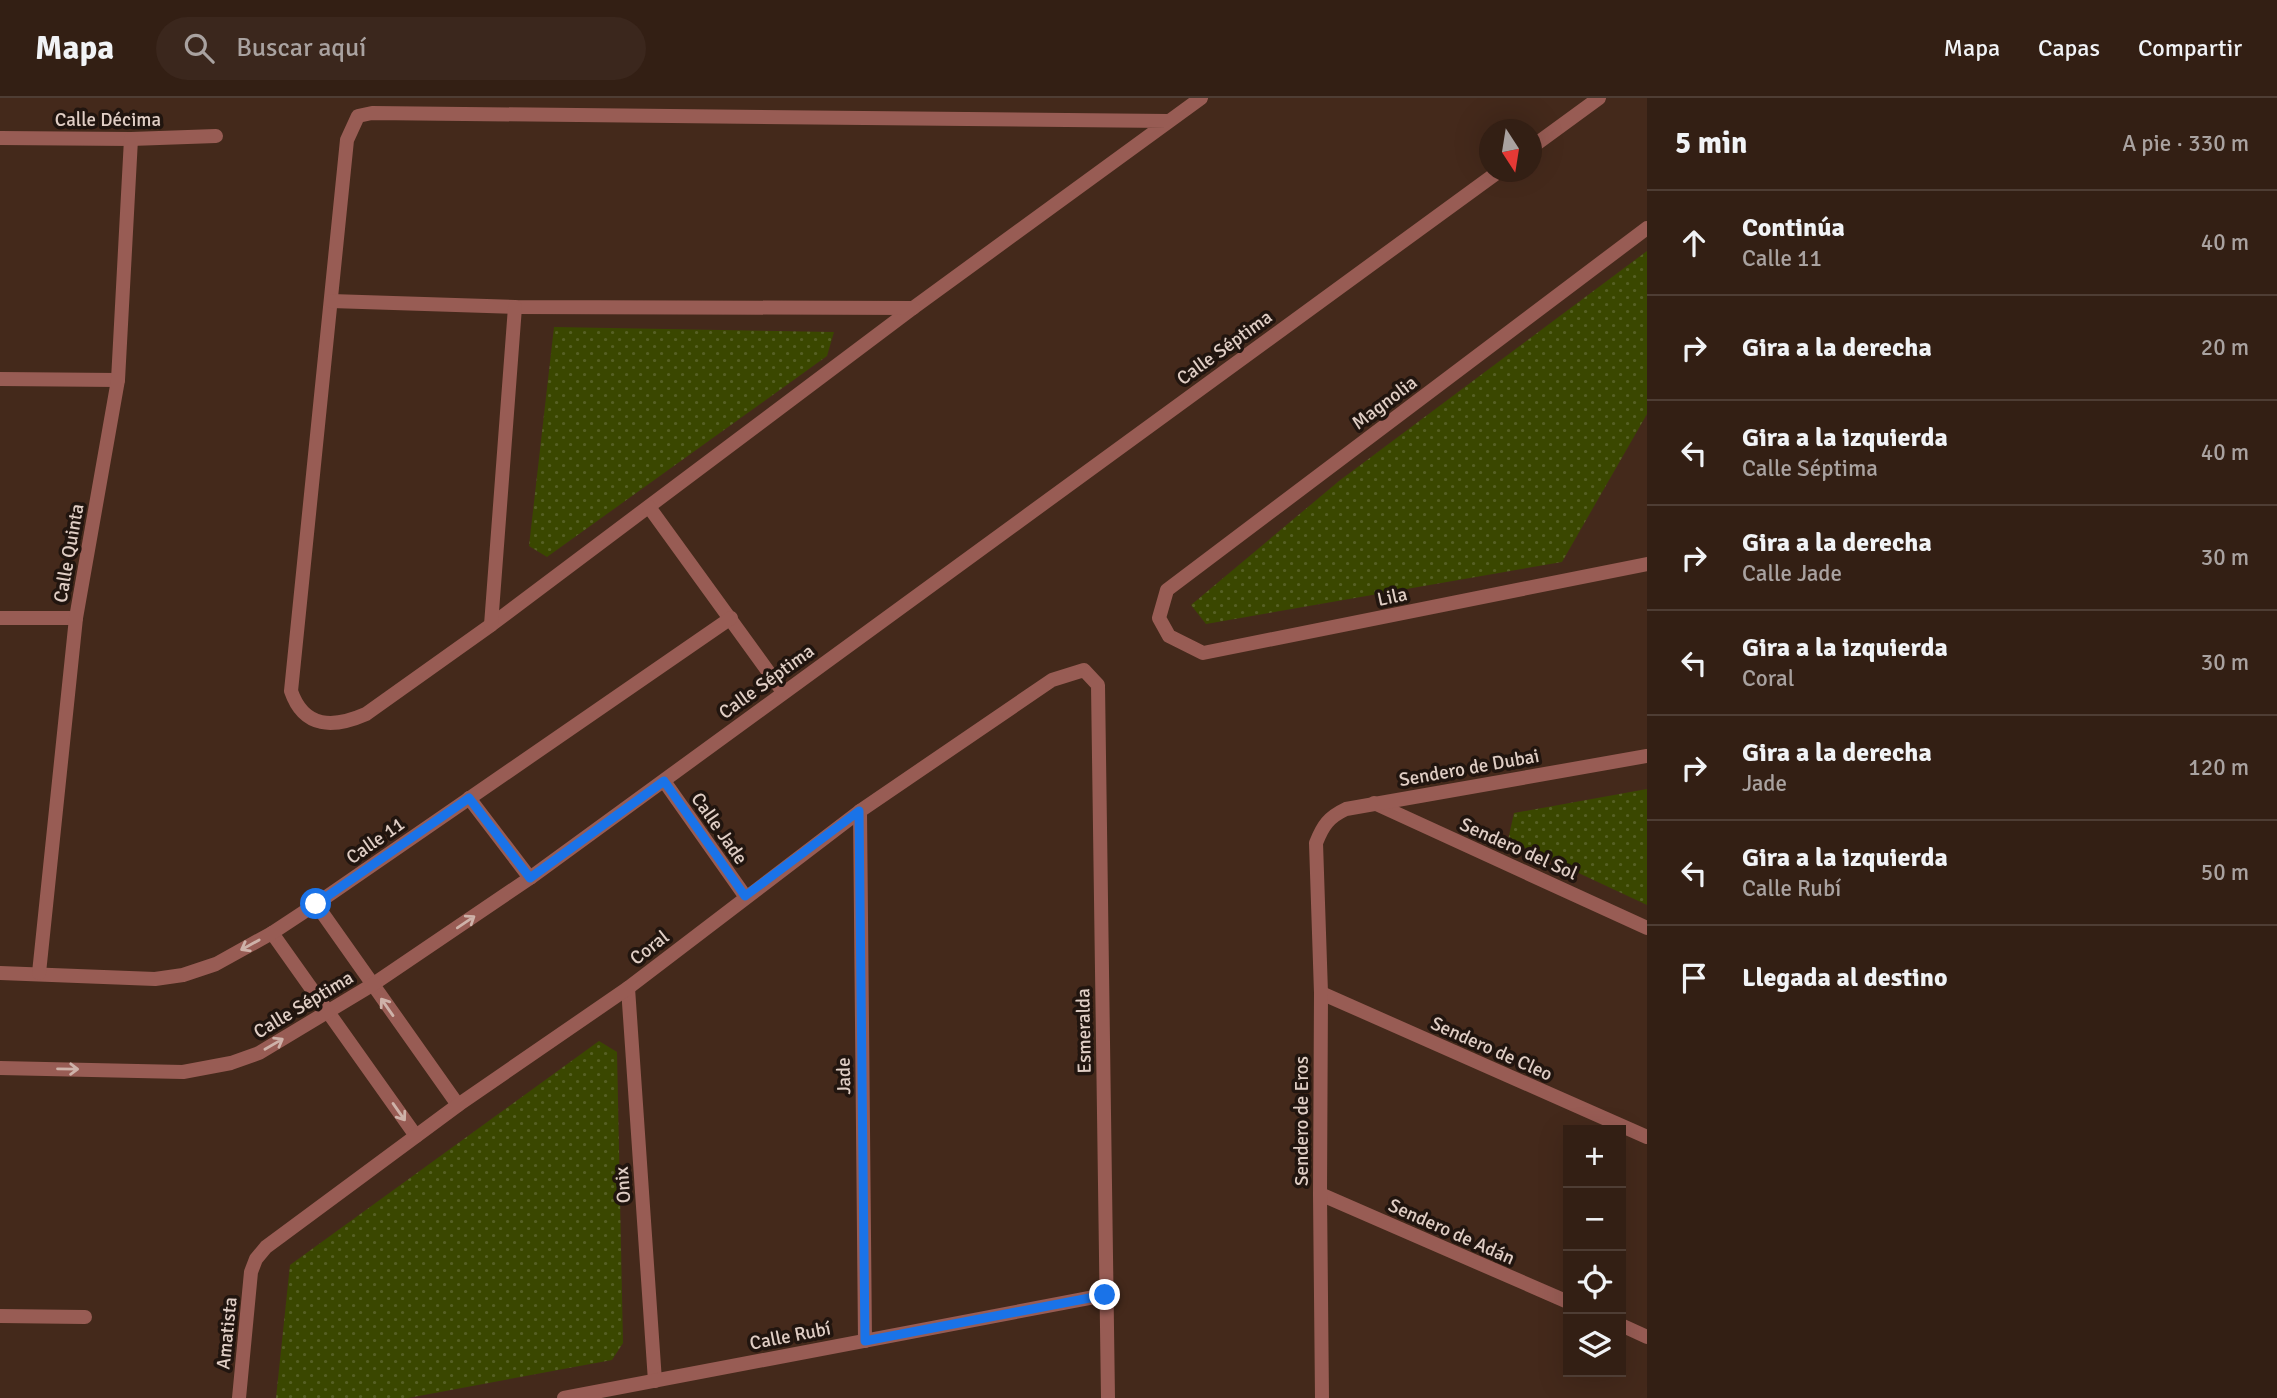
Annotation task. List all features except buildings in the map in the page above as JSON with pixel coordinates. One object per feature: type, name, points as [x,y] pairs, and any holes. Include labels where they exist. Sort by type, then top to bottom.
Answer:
[{"type":"street","points":[[1168,121],[372,113],[358,116],[347,140],[291,691],[296,706],[304,715],[314,720],[332,723],[351,720],[366,713],[491,625],[913,308],[1201,98]]},
{"type":"street","points":[[1542,139],[1599,98]]},
{"type":"street","name":"Calle Décima","points":[[0,138],[131,139],[216,136]]},
{"type":"street","name":"Calle Quinta","points":[[39,973],[76,618],[118,380],[131,139]]},
{"type":"street","name":"Calle Séptima","points":[[0,1068],[183,1072],[210,1068],[259,1053],[328,1013],[530,878],[1484,182]]},
{"type":"street","name":"Magnolia","points":[[1158,618],[1167,590],[1647,228]]},
{"type":"street","points":[[331,301],[515,307],[913,308]]},
{"type":"street","points":[[491,625],[515,307]]},
{"type":"street","points":[[0,379],[118,380]]},
{"type":"street","points":[[649,507],[783,692]]},
{"type":"street","name":"Lila","points":[[1158,618],[1169,635],[1203,653],[1647,564]]},
{"type":"street","points":[[0,618],[76,618]]},
{"type":"street","name":"Calle 11","points":[[0,973],[155,979],[183,975],[216,964],[272,933],[316,904],[731,618]]},
{"type":"street","name":"Coral","points":[[251,1272],[256,1259],[266,1247],[458,1105],[628,988],[859,811],[1052,680],[1084,670]]},
{"type":"street","name":"Esmeralda","points":[[1084,670],[1098,685],[1108,1398]]},
{"type":"street","name":"Sendero de Dubai","points":[[1316,844],[1323,825],[1346,809],[1647,756]]},
{"type":"street","name":"Calle Jade","points":[[664,781],[745,896]]},
{"type":"street","points":[[469,798],[530,878]]},
{"type":"street","name":"Sendero del Sol","points":[[1374,803],[1647,928]]},
{"type":"street","name":"Jade","points":[[859,811],[865,1341]]},
{"type":"street","name":"Sendero de Eros","points":[[1316,844],[1321,993],[1322,1395]]},
{"type":"street","points":[[316,904],[458,1105]]},
{"type":"street","points":[[272,933],[416,1136]]},
{"type":"street","name":"Onix","points":[[628,988],[655,1381]]},
{"type":"street","name":"Sendero de Cleo","points":[[1321,993],[1647,1137]]},
{"type":"street","name":"Sendero de Adán","points":[[1320,1194],[1563,1301]]},
{"type":"street","name":"Amatista","points":[[239,1398],[251,1272]]},
{"type":"street","name":"Calle Rubí","points":[[564,1398],[1105,1295]]},
{"type":"street","points":[[0,1316],[85,1317]]},
{"type":"street","points":[[1626,1327],[1647,1337]]},
{"type":"street","points":[[1322,1395],[1338,1398]]},
{"type":"green space","points":[[1647,251],[1647,414],[1562,562],[1206,624],[1191,605],[1339,481]]},
{"type":"green space","points":[[554,327],[834,332],[827,356],[547,557],[529,546]]},
{"type":"green space","points":[[1647,789],[1647,905],[1508,840],[1514,813]]},
{"type":"green space","points":[[599,1041],[617,1052],[623,1343],[612,1360],[408,1398],[276,1398],[290,1265]]},
{"type":"route","points":[[316,904],[469,798],[530,878],[664,781],[745,896],[859,811],[865,1341],[1105,1295]]}]
